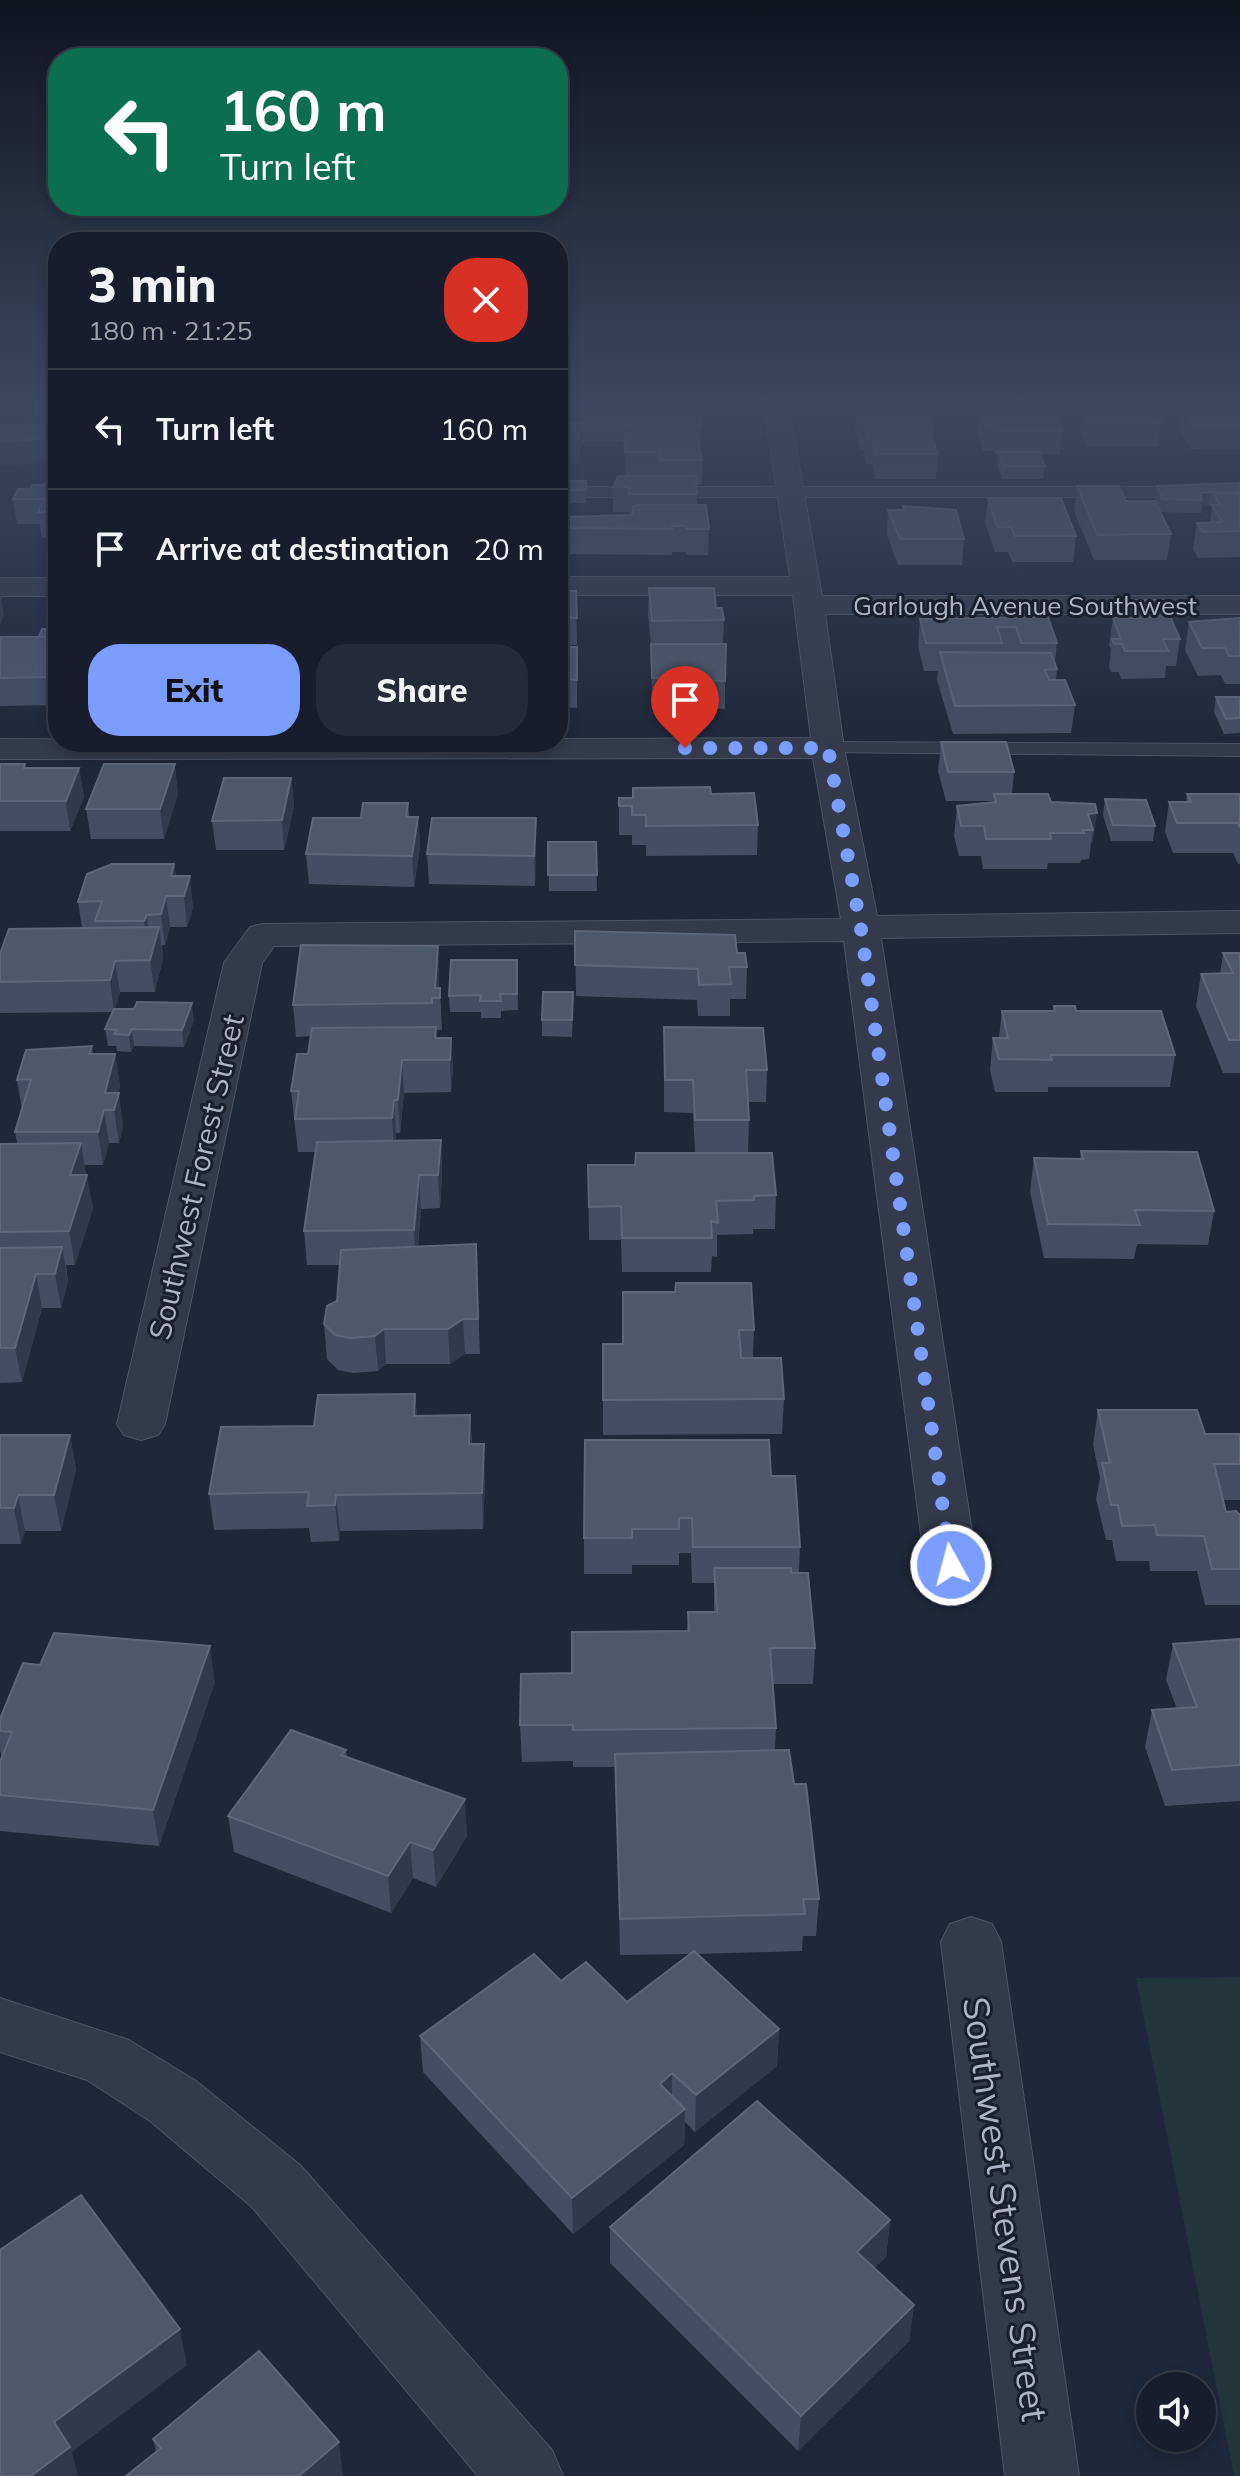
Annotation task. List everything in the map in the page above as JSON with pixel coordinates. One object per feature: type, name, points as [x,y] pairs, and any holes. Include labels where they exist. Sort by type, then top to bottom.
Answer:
[{"type":"street","points":[[796,520],[828,748],[861,929],[951,1565]]},
{"type":"street","name":"Garlough Avenue Southwest","points":[[568,586],[808,596],[1240,605]]},
{"type":"street","points":[[0,587],[48,587]]},
{"type":"street","points":[[568,748],[828,748]]},
{"type":"street","points":[[0,749],[48,749]]},
{"type":"street","points":[[861,929],[924,924],[1240,922]]},
{"type":"street","name":"Southwest Forest Street","points":[[141,1424],[243,963],[263,935],[785,933],[861,929]]},
{"type":"street","name":"Southwest Stevens Street","points":[[971,1942],[1042,2476]]},
{"type":"street","points":[[0,2025],[107,2059],[173,2101],[276,2186],[526,2476]]},
{"type":"lane","points":[[828,748],[1240,750]]},
{"type":"shaded area","points":[[1240,1977],[1240,2476],[1234,2476],[1216,2372],[1214,2372],[1136,1978]]},
{"type":"building","points":[[568,520],[708,520],[709,529],[672,526],[672,529],[568,528]]},
{"type":"building","points":[[892,520],[959,520],[964,539],[900,539]]},
{"type":"building","points":[[995,520],[1070,520],[1076,536],[1015,536],[1011,527],[997,527]]},
{"type":"building","points":[[1091,520],[1164,520],[1171,534],[1097,535]]},
{"type":"building","points":[[1221,520],[1240,520],[1240,531],[1202,532],[1197,523],[1222,522]]},
{"type":"building","points":[[649,588],[714,588],[716,608],[722,608],[724,620],[652,621]]},
{"type":"building","points":[[568,591],[576,591],[577,618],[568,618]]},
{"type":"building","points":[[1134,600],[1163,600],[1180,639],[1163,639],[1168,651],[1125,651],[1122,644],[1114,644],[1112,639],[1121,639],[1113,618],[1142,618]]},
{"type":"building","points":[[1048,617],[1057,643],[1021,643],[1016,627],[997,627],[1002,643],[926,643],[920,619]]},
{"type":"building","points":[[1240,618],[1240,656],[1229,656],[1225,648],[1202,648],[1189,622]]},
{"type":"building","points":[[42,629],[48,629],[48,637],[39,637]]},
{"type":"building","points":[[0,637],[48,637],[48,677],[0,678]]},
{"type":"building","points":[[651,644],[726,644],[725,681],[652,678]]},
{"type":"building","points":[[568,647],[577,647],[577,680],[568,680]]},
{"type":"building","points":[[940,652],[1051,653],[1057,669],[1045,670],[1049,680],[1065,680],[1075,705],[955,706]]},
{"type":"building","points":[[1216,697],[1240,697],[1240,718],[1226,719]]},
{"type":"building","points":[[941,742],[1006,742],[1014,772],[948,772]]},
{"type":"building","points":[[0,764],[25,764],[24,768],[79,768],[66,801],[0,801]]},
{"type":"building","points":[[104,764],[175,764],[160,809],[86,809]]},
{"type":"building","points":[[224,778],[291,778],[282,820],[212,821]]},
{"type":"building","points":[[710,787],[711,794],[754,793],[758,825],[646,826],[646,815],[632,815],[632,806],[619,806],[619,798],[633,798],[633,788]]},
{"type":"building","points":[[994,794],[1048,794],[1051,802],[1095,804],[1097,813],[1088,814],[1093,830],[1050,833],[1051,839],[986,839],[984,826],[961,826],[957,806],[996,802]]},
{"type":"building","points":[[1187,794],[1240,794],[1240,828],[1238,823],[1177,823],[1169,802],[1191,802]]},
{"type":"building","points":[[1105,799],[1146,800],[1155,826],[1113,825]]},
{"type":"building","points":[[363,803],[408,803],[406,817],[418,817],[412,856],[306,854],[313,818],[361,818]]},
{"type":"building","points":[[432,818],[536,818],[534,856],[427,854]]},
{"type":"building","points":[[548,842],[596,842],[597,875],[548,875]]},
{"type":"building","points":[[112,864],[174,864],[171,876],[190,876],[184,896],[166,896],[161,914],[147,915],[144,921],[95,921],[102,901],[78,902],[87,874]]},
{"type":"building","points":[[159,927],[150,960],[115,961],[110,980],[0,982],[0,954],[9,929]]},
{"type":"building","points":[[575,931],[735,935],[737,953],[745,953],[747,967],[729,967],[731,984],[699,985],[698,969],[575,965]]},
{"type":"building","points":[[301,945],[438,946],[435,988],[440,988],[440,998],[432,998],[432,1003],[293,1005]]},
{"type":"building","points":[[1223,953],[1240,953],[1240,1040],[1229,1040],[1201,974],[1233,973]]},
{"type":"building","points":[[451,960],[517,960],[517,994],[500,994],[501,1001],[480,1001],[481,995],[449,996]]},
{"type":"building","points":[[543,992],[573,992],[572,1020],[542,1020]]},
{"type":"building","points":[[137,1002],[192,1003],[182,1030],[132,1029],[129,1035],[114,1034],[117,1030],[105,1029],[114,1009],[134,1009]]},
{"type":"building","points":[[1054,1006],[1075,1006],[1076,1011],[1161,1011],[1175,1055],[1050,1055],[1052,1060],[999,1059],[993,1038],[1008,1038],[1002,1011],[1055,1011]]},
{"type":"building","points":[[436,1027],[435,1038],[451,1038],[450,1060],[402,1060],[398,1100],[394,1100],[392,1118],[295,1119],[299,1091],[291,1091],[297,1054],[308,1054],[312,1028]]},
{"type":"building","points":[[664,1027],[763,1028],[767,1070],[746,1070],[749,1120],[695,1120],[693,1080],[665,1080]]},
{"type":"building","points":[[92,1046],[89,1054],[115,1054],[105,1093],[119,1093],[114,1110],[104,1110],[98,1132],[15,1132],[31,1079],[17,1080],[26,1050]]},
{"type":"building","points":[[441,1140],[438,1175],[419,1175],[414,1230],[304,1231],[317,1142]]},
{"type":"building","points":[[81,1143],[70,1175],[87,1175],[69,1231],[0,1232],[0,1144]]},
{"type":"building","points":[[1081,1151],[1197,1152],[1214,1211],[1135,1210],[1140,1225],[1048,1224],[1034,1158],[1083,1159]]},
{"type":"building","points":[[636,1153],[772,1153],[776,1195],[754,1196],[754,1200],[716,1201],[718,1223],[711,1221],[712,1238],[622,1238],[621,1206],[589,1207],[588,1165],[635,1165]]},
{"type":"building","points":[[476,1244],[478,1319],[463,1319],[448,1329],[384,1329],[375,1336],[350,1338],[335,1335],[324,1324],[327,1306],[337,1301],[341,1250]]},
{"type":"building","points":[[62,1247],[55,1274],[36,1274],[15,1348],[0,1348],[0,1248]]},
{"type":"building","points":[[676,1283],[751,1283],[754,1330],[739,1330],[741,1358],[781,1358],[784,1399],[603,1400],[603,1344],[623,1344],[623,1292],[675,1292]]},
{"type":"building","points":[[415,1394],[414,1416],[470,1415],[469,1444],[484,1444],[482,1493],[336,1495],[335,1505],[307,1506],[309,1492],[209,1494],[221,1427],[314,1426],[318,1395]]},
{"type":"building","points":[[1098,1410],[1197,1410],[1205,1434],[1240,1434],[1240,1464],[1214,1464],[1226,1512],[1236,1511],[1240,1515],[1240,1569],[1212,1569],[1204,1536],[1157,1535],[1155,1525],[1122,1526],[1118,1505],[1111,1505],[1102,1463],[1110,1463]]},
{"type":"building","points":[[0,1435],[70,1435],[54,1495],[18,1495],[14,1508],[0,1508]]},
{"type":"building","points":[[585,1440],[769,1440],[771,1476],[795,1476],[800,1547],[693,1547],[692,1518],[679,1518],[679,1529],[632,1529],[632,1538],[584,1538]]},
{"type":"building","points":[[714,1568],[791,1568],[791,1573],[808,1573],[815,1648],[770,1648],[776,1728],[573,1730],[573,1725],[520,1725],[521,1674],[572,1673],[572,1632],[689,1631],[688,1612],[717,1612]]},
{"type":"building","points":[[54,1633],[210,1646],[153,1810],[0,1795],[0,1762],[12,1732],[0,1731],[0,1719],[23,1663],[40,1665]]},
{"type":"building","points":[[1240,1639],[1240,1765],[1172,1770],[1152,1710],[1197,1707],[1173,1644]]},
{"type":"building","points":[[291,1730],[346,1750],[341,1755],[465,1799],[433,1850],[410,1842],[388,1876],[228,1816]]},
{"type":"building","points":[[789,1750],[794,1784],[806,1784],[819,1899],[803,1899],[805,1914],[620,1919],[615,1754]]},
{"type":"building","points":[[694,1951],[779,2029],[696,2095],[672,2073],[660,2084],[685,2109],[572,2198],[420,2036],[534,1954],[561,1981],[586,1962],[627,2002]]},
{"type":"building","points":[[757,2101],[890,2220],[857,2252],[914,2305],[801,2416],[610,2227]]},
{"type":"building","points":[[81,2195],[180,2329],[54,2422],[70,2447],[31,2476],[0,2476],[0,2250]]},
{"type":"building","points":[[259,2351],[339,2442],[299,2476],[126,2476],[161,2448],[153,2439]]},
{"type":"route","points":[[685,748],[828,748],[861,929],[916,1338],[951,1565]]}]
